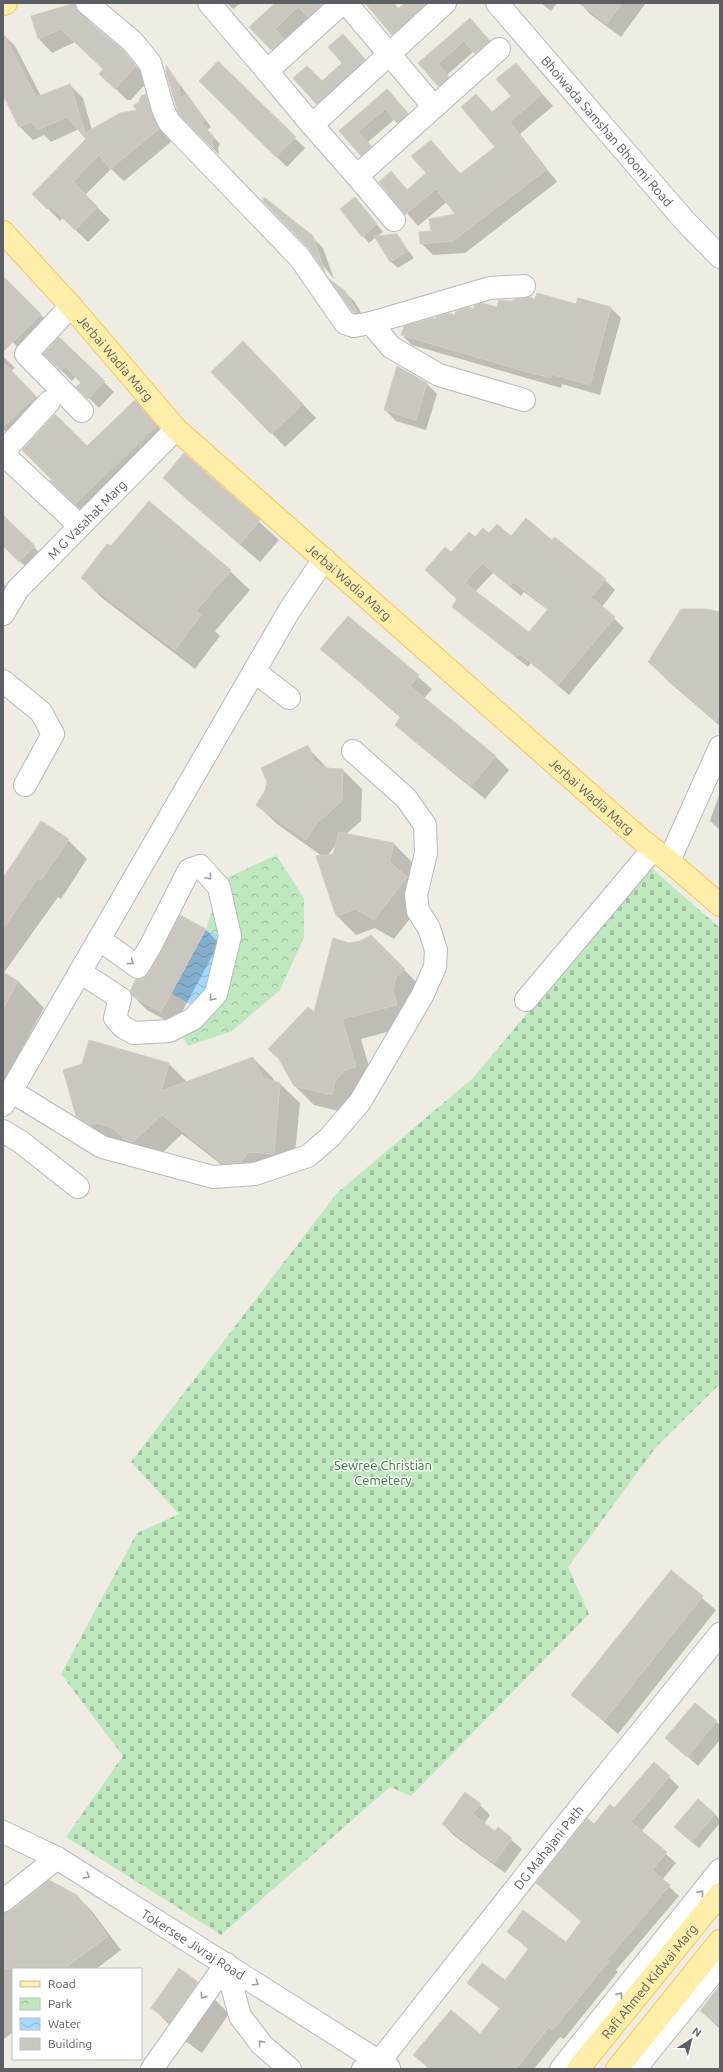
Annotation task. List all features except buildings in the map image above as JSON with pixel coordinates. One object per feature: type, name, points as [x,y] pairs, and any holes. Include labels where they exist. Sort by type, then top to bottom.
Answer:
[{"type":"main road","name":"Jerbai Wadia Marg","points":[[3,232],[71,306],[176,429],[638,837],[720,905]]},
{"type":"main road","name":"Rafi Ahmed Kidwai Marg","points":[[578,2069],[720,1894]]},
{"type":"main road","points":[[617,2069],[720,1942]]},
{"type":"street","points":[[87,3],[133,42],[150,63],[163,109],[169,122],[300,258],[346,323],[354,326],[371,323],[490,288],[524,286]]},
{"type":"street","points":[[267,71],[342,3]]},
{"type":"street","points":[[346,3],[388,55],[434,107]]},
{"type":"street","points":[[312,125],[445,3]]},
{"type":"street","name":"Bhoiwada Samshan Bhoomi Road","points":[[497,3],[684,220],[720,257]]},
{"type":"street","points":[[219,7],[267,71],[394,220]]},
{"type":"street","points":[[357,176],[499,49]]},
{"type":"street","points":[[71,306],[26,354],[82,411]]},
{"type":"street","points":[[371,323],[391,347],[439,375],[524,400]]},
{"type":"street","points":[[49,402],[3,453],[80,526]]},
{"type":"street","name":"M G Vasahat Marg","points":[[3,614],[18,589],[176,429]]},
{"type":"street","points":[[324,559],[289,611],[7,1098],[102,1148],[214,1177],[255,1174],[308,1156],[329,1138],[360,1102],[422,996],[435,967],[436,950],[429,928],[418,912],[416,895],[426,853],[425,825],[406,798],[353,751]]},
{"type":"street","points":[[254,671],[289,698]]},
{"type":"street","points":[[3,681],[41,712],[53,734],[25,785]]},
{"type":"street","points":[[526,1000],[661,855],[720,747]]},
{"type":"street","points":[[80,972],[120,998],[115,1018],[123,1027],[134,1033],[169,1031],[193,1018],[216,994],[230,936],[219,887],[200,866],[189,870],[151,945],[138,967],[99,939]]},
{"type":"street","points":[[3,1131],[21,1142],[78,1187]]},
{"type":"street","name":"DG Mahajani Path","points":[[378,2067],[561,1831],[720,1634]]},
{"type":"street","name":"Tokersee Jivraj Road","points":[[3,1832],[57,1858],[226,1964],[378,2067]]},
{"type":"street","points":[[3,1901],[57,1858]]},
{"type":"street","points":[[561,2069],[720,1870]]},
{"type":"street","points":[[152,2069],[226,1964]]},
{"type":"street","points":[[226,1964],[240,2016],[262,2045],[290,2069]]},
{"type":"street","points":[[635,2069],[720,1964]]},
{"type":"green space","points":[[276,855],[304,898],[304,937],[280,990],[232,1031],[188,1046],[176,1023],[196,1008],[232,943],[206,929],[222,880]]},
{"type":"green space","name":"Sewree Christian Cemetery","points":[[650,867],[720,928],[720,1384],[656,1447],[568,1567],[589,1614],[411,1796],[390,1787],[221,1935],[66,1837],[123,1756],[61,1674],[137,1533],[179,1514],[131,1462],[337,1193],[473,1078]]},
{"type":"water","points":[[206,929],[232,944],[196,1008],[171,993]]}]
